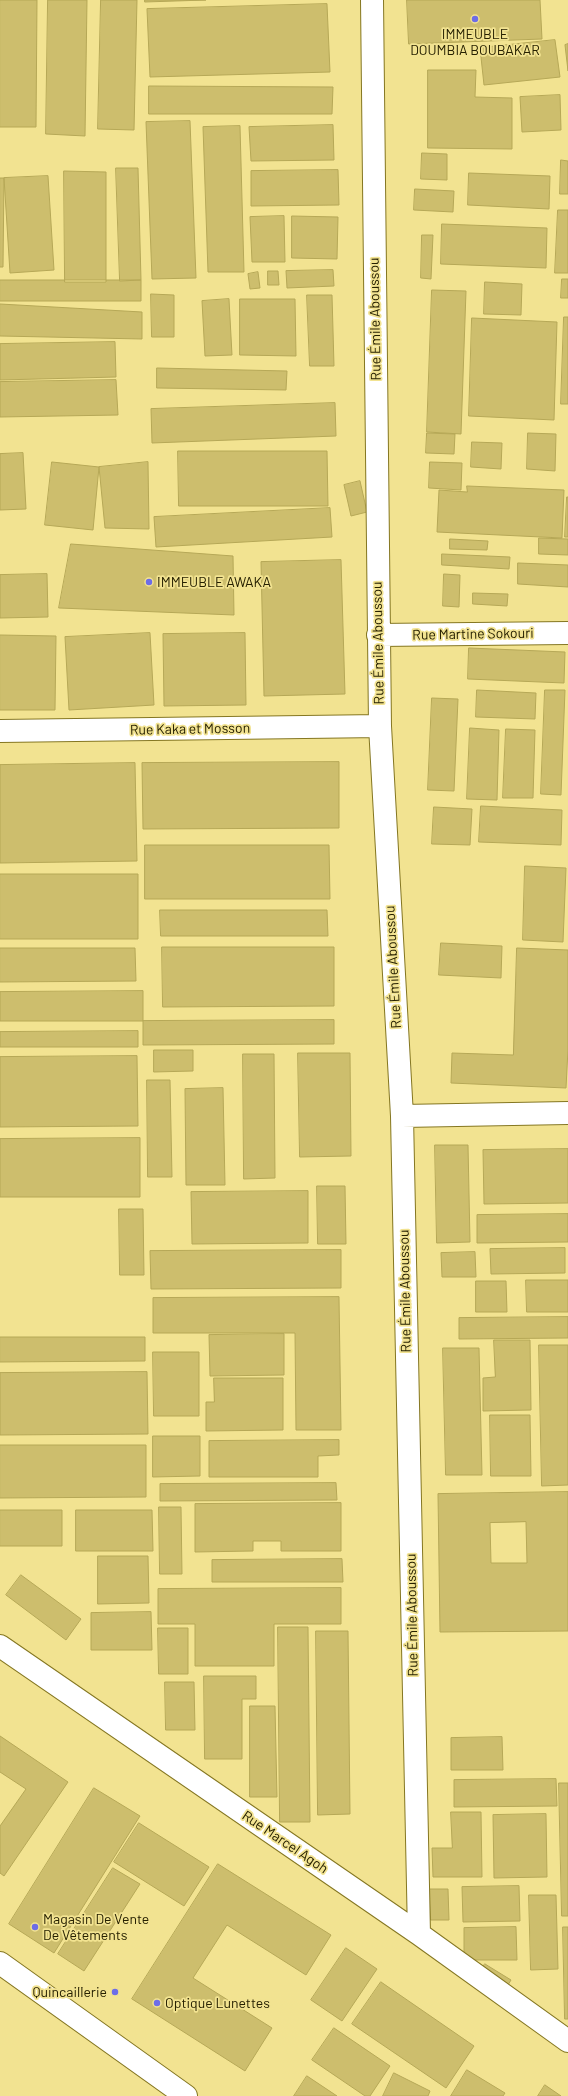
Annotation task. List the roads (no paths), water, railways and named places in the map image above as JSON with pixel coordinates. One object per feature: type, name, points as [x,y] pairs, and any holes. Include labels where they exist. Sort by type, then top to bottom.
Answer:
[{"type":"street","name":"Rue Émile Aboussou","points":[[372,0],[380,726],[402,1116],[419,1934]]},
{"type":"street","name":"Rue Martine Sokouri","points":[[378,635],[568,633]]},
{"type":"street","name":"Rue Kaka et Mosson","points":[[0,731],[380,726]]},
{"type":"street","points":[[402,1116],[568,1113]]},
{"type":"street","name":"Rue Marcel Agoh","points":[[0,1646],[419,1934],[568,2041]]},
{"type":"street","points":[[0,1963],[186,2096]]},
{"type":"place","name":"IMMEUBLE DOUMBIA BOUBAKAR","points":[[475,19]]},
{"type":"place","name":"IMMEUBLE AWAKA","points":[[149,582]]},
{"type":"place","name":"Magasin De Vente De Vêtements","points":[[35,1927]]},
{"type":"place","name":"Quincaillerie","points":[[115,1992]]},
{"type":"place","name":"Optique Lunettes","points":[[157,2003]]}]
